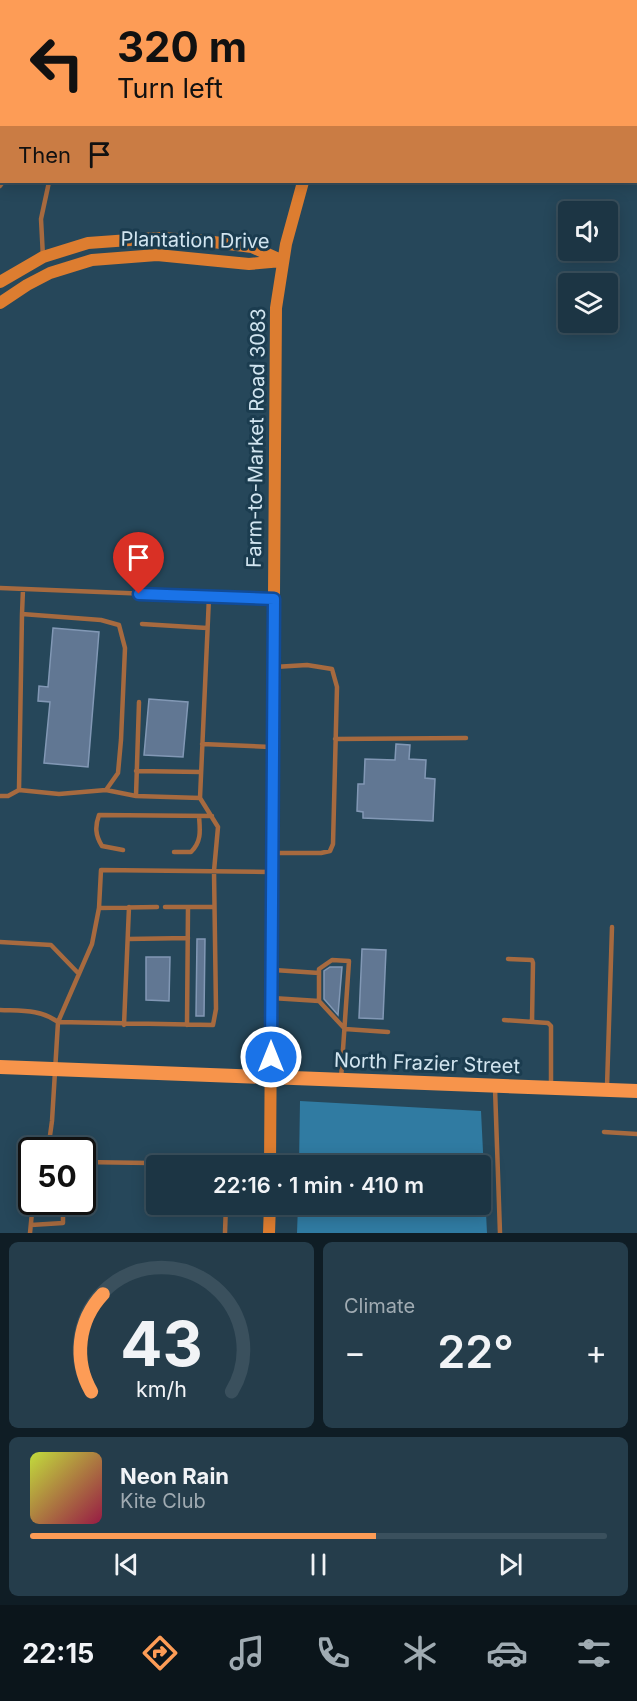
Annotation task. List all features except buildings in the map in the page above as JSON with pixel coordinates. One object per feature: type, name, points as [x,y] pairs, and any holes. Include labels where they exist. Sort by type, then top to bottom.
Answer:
[{"type":"main road","name":"Farm-to-Market Road 3083","points":[[270,1155],[276,308],[286,244],[303,183]]},
{"type":"main road","name":"Plantation Drive","points":[[0,282],[44,257],[88,243],[157,238],[252,247],[283,261]]},
{"type":"main road","name":"Plantation Drive","points":[[0,303],[50,273],[92,260],[157,255],[249,264],[283,261]]},
{"type":"main road","points":[[44,257],[50,273]]},
{"type":"main road","name":"North Frazier Street","points":[[0,1066],[637,1091]]},
{"type":"main road","points":[[269,1233],[270,1215]]},
{"type":"lane","points":[[44,257],[41,219],[49,183]]},
{"type":"lane","points":[[0,588],[274,599]]},
{"type":"lane","points":[[19,790],[23,589]]},
{"type":"lane","points":[[0,1010],[47,1014],[58,1022],[213,1025],[216,1009],[214,871],[218,827],[200,798],[209,597]]},
{"type":"lane","points":[[22,614],[101,620],[119,625],[125,648],[121,740],[118,773],[106,790]]},
{"type":"lane","points":[[142,624],[207,627]]},
{"type":"lane","points":[[273,853],[321,853],[330,851],[333,844],[337,687],[332,669],[307,665],[274,667]]},
{"type":"lane","points":[[136,796],[139,702]]},
{"type":"lane","points":[[335,739],[466,738]]},
{"type":"lane","points":[[202,744],[274,747]]},
{"type":"lane","points":[[136,771],[201,772]]},
{"type":"lane","points":[[0,796],[8,796],[19,790],[59,794],[106,790],[136,796],[200,798]]},
{"type":"lane","points":[[123,850],[102,846],[97,839],[95,826],[99,815],[213,816]]},
{"type":"lane","points":[[174,852],[191,852],[198,845],[199,816]]},
{"type":"lane","points":[[49,1137],[58,1022],[92,944],[99,908],[101,870],[273,872]]},
{"type":"lane","points":[[124,1025],[129,907]]},
{"type":"lane","points":[[99,908],[157,907]]},
{"type":"lane","points":[[165,907],[214,908]]},
{"type":"lane","points":[[187,1025],[188,907]]},
{"type":"lane","points":[[607,1089],[612,927]]},
{"type":"lane","points":[[128,939],[188,938]]},
{"type":"lane","points":[[0,942],[51,945],[79,974]]},
{"type":"lane","points":[[508,959],[532,960],[532,1022]]},
{"type":"lane","points":[[341,1079],[345,1029],[349,961],[332,960],[319,969],[319,1001],[345,1029],[388,1032]]},
{"type":"lane","points":[[272,970],[319,973]]},
{"type":"lane","points":[[272,998],[319,1001]]},
{"type":"lane","points":[[504,1020],[548,1023],[551,1026],[551,1087]]},
{"type":"lane","points":[[495,1085],[500,1233]]},
{"type":"lane","points":[[604,1132],[637,1134]]},
{"type":"lane","points":[[96,1162],[146,1163]]},
{"type":"lane","points":[[30,1233],[31,1215]]},
{"type":"lane","points":[[30,1225],[63,1223],[63,1215]]},
{"type":"lane","points":[[225,1233],[226,1215]]},
{"type":"shaded area","points":[[300,1101],[481,1111],[483,1155],[299,1155]]},
{"type":"shaded area","points":[[298,1215],[486,1215],[487,1233],[297,1233]]},
{"type":"route","points":[[139,594],[274,599],[271,1057]]}]
